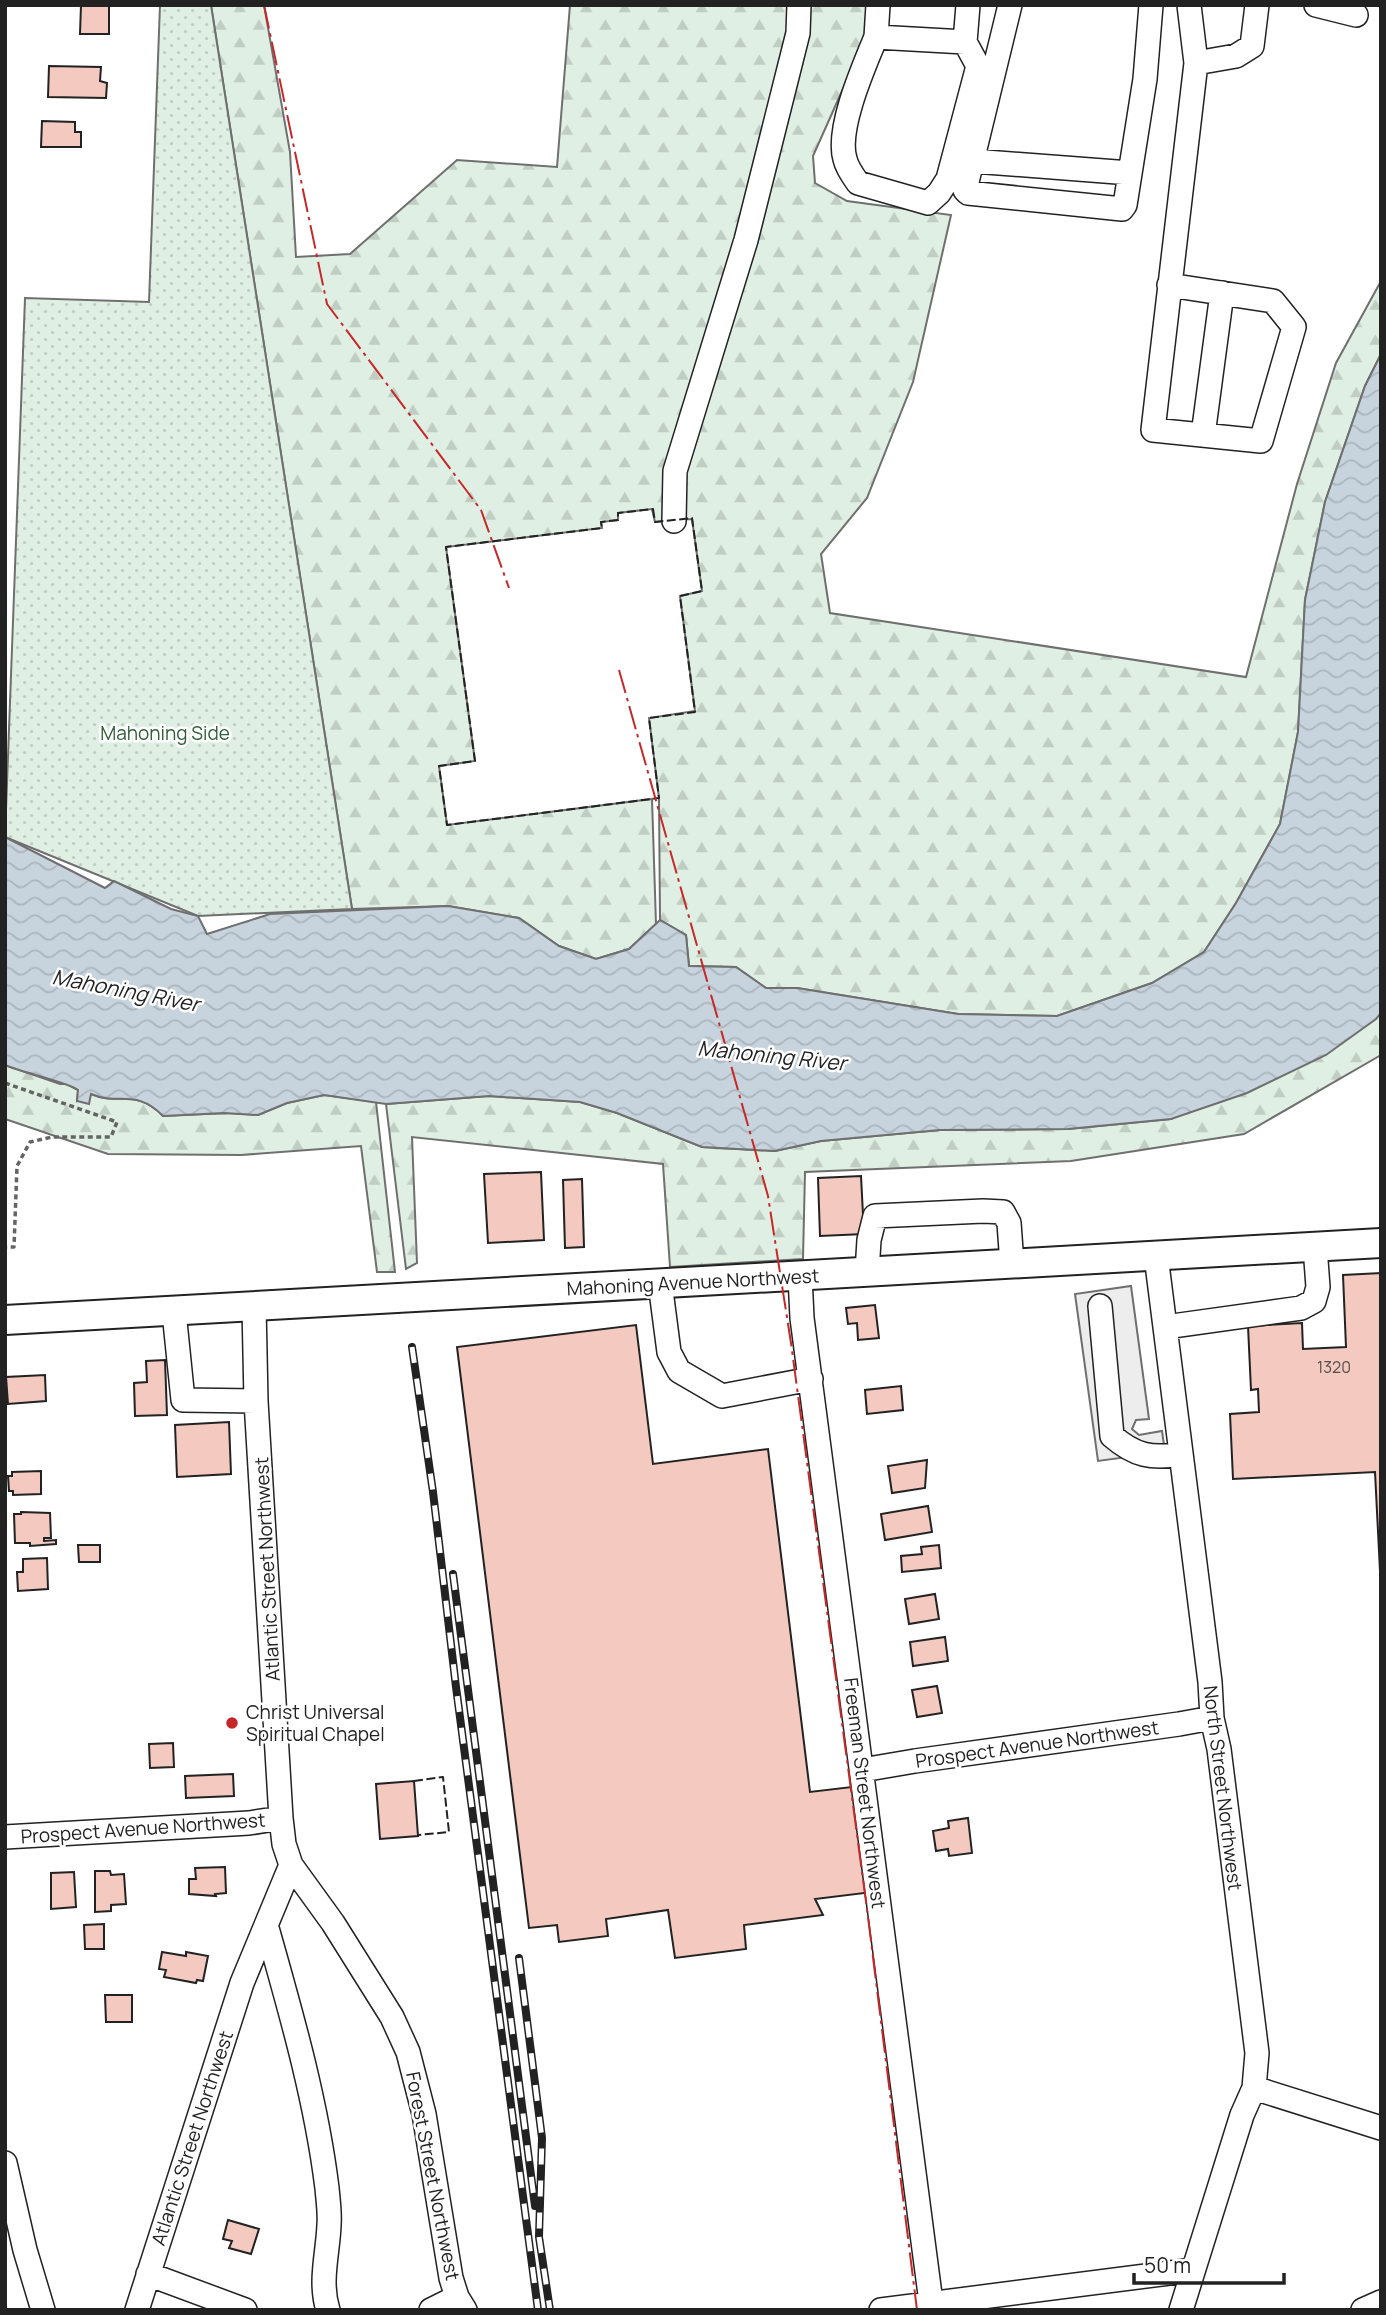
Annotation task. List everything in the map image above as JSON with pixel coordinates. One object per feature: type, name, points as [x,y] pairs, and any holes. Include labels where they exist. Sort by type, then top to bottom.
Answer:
[{"type":"main road","name":"Mahoning Avenue Northwest","points":[[5,1320],[329,1304],[1381,1243]]},
{"type":"street","points":[[674,521],[675,471],[746,240],[798,33],[799,5]]},
{"type":"street","points":[[877,5],[876,37],[852,101],[843,142],[844,158],[858,183],[928,203],[948,179],[978,66],[965,42],[968,5]]},
{"type":"street","points":[[1010,5],[965,190],[968,193],[1122,209],[1125,205],[1145,79],[1152,5]]},
{"type":"street","points":[[1169,285],[1273,301],[1294,327],[1261,441],[1153,430],[1169,285],[1196,63],[1189,5]]},
{"type":"street","points":[[1196,63],[1236,57],[1252,46],[1257,5]]},
{"type":"street","points":[[1316,5],[1356,15]]},
{"type":"street","points":[[876,37],[965,42]]},
{"type":"street","points":[[973,161],[1130,173]]},
{"type":"street","points":[[1203,435],[1223,293]]},
{"type":"street","points":[[867,1272],[869,1240],[876,1216],[1003,1212],[1009,1223],[1012,1264]]},
{"type":"street","points":[[1165,1327],[1301,1308],[1314,1301],[1318,1287],[1315,1247]]},
{"type":"street","name":"North Street Northwest","points":[[1156,1256],[1210,1682],[1212,1718],[1219,1749],[1257,2053],[1254,2088],[1242,2115],[1181,2310]]},
{"type":"street","name":"Freeman Street Northwest","points":[[800,1276],[811,1379],[932,2306]]},
{"type":"street","points":[[660,1283],[669,1352],[679,1371],[722,1396],[811,1379]]},
{"type":"street","name":"Atlantic Street Northwest","points":[[137,2310],[242,1983],[291,1865],[284,1844],[281,1818],[256,1401],[254,1306]]},
{"type":"street","points":[[1100,1306],[1112,1436],[1126,1449],[1156,1458],[1181,1454]]},
{"type":"street","points":[[174,1312],[183,1400],[256,1401]]},
{"type":"street","name":"Prospect Avenue Northwest","points":[[862,1770],[1212,1718]]},
{"type":"street","name":"Prospect Avenue Northwest","points":[[5,1837],[249,1823],[281,1818]]},
{"type":"street","name":"Forest Street Northwest","points":[[291,1865],[333,1923],[392,2017],[408,2052],[424,2114],[451,2278],[461,2304]]},
{"type":"street","points":[[267,1928],[296,2031],[323,2155],[330,2224],[324,2287],[328,2310]]},
{"type":"street","points":[[1254,2088],[1381,2128]]},
{"type":"street","points":[[5,2163],[25,2250],[43,2310]]},
{"type":"street","points":[[881,2310],[932,2306],[1193,2270]]},
{"type":"street","points":[[148,2274],[245,2310]]},
{"type":"street","points":[[1363,2310],[1381,2302]]},
{"type":"street","points":[[431,2310],[461,2304]]},
{"type":"path","points":[[5,1083],[117,1122],[110,1137],[52,1137],[30,1142],[17,1166],[15,1247],[5,1247]]},
{"type":"green space","name":"Mahoning Side","points":[[160,5],[211,5],[352,909],[198,916],[5,837],[25,298],[149,302]]},
{"type":"green space","points":[[211,5],[264,5],[290,152],[296,257],[350,254],[457,160],[557,167],[570,5],[868,5],[867,35],[813,156],[815,183],[847,201],[951,215],[913,382],[867,498],[821,554],[830,613],[1246,677],[1297,484],[1336,363],[1381,281],[1381,354],[1365,386],[1325,502],[1305,600],[1298,732],[1280,824],[1236,903],[1204,952],[1152,983],[1057,1016],[958,1014],[797,988],[766,988],[736,967],[689,966],[686,935],[660,920],[659,798],[649,718],[695,711],[680,596],[702,591],[692,519],[655,522],[652,509],[618,513],[618,520],[601,522],[602,528],[446,547],[475,761],[439,766],[447,825],[652,799],[656,924],[629,949],[596,959],[559,946],[519,918],[448,906],[352,909]]},
{"type":"green space","points":[[1381,1013],[1381,1055],[1244,1134],[1071,1161],[805,1172],[803,1259],[670,1267],[663,1164],[412,1137],[417,1263],[406,1269],[386,1104],[489,1096],[580,1102],[617,1113],[702,1147],[775,1151],[821,1141],[940,1130],[1068,1129],[1171,1119],[1375,1019]]},
{"type":"green space","points":[[5,1065],[67,1084],[78,1090],[77,1101],[91,1094],[110,1099],[136,1100],[144,1102],[163,1116],[228,1113],[258,1115],[287,1103],[324,1095],[376,1102],[395,1272],[377,1272],[361,1146],[241,1155],[108,1154],[5,1119]]},
{"type":"shaded area","points":[[1131,1286],[1149,1419],[1136,1420],[1132,1429],[1139,1435],[1162,1431],[1165,1452],[1098,1461],[1075,1294]]},
{"type":"water","name":"Mahoning River","points":[[1381,354],[1381,1013],[1326,1055],[1247,1093],[1171,1119],[1068,1129],[940,1130],[821,1141],[775,1151],[702,1147],[617,1113],[580,1102],[489,1096],[386,1104],[324,1095],[287,1103],[258,1115],[224,1113],[163,1116],[144,1102],[136,1100],[110,1099],[91,1094],[89,1104],[77,1101],[78,1090],[73,1087],[5,1065],[5,837],[105,888],[114,881],[171,909],[198,916],[207,934],[270,914],[448,906],[519,918],[559,946],[596,959],[629,949],[660,920],[686,935],[689,966],[736,967],[766,988],[797,988],[958,1014],[1057,1016],[1152,983],[1204,952],[1236,903],[1280,824],[1298,732],[1305,600],[1325,502],[1365,386]]},
{"type":"building","points":[[81,5],[109,5],[109,34],[80,34]]},
{"type":"building","points":[[49,66],[101,67],[100,81],[107,83],[106,98],[48,97]]},
{"type":"building","points":[[42,121],[75,122],[75,132],[81,132],[81,147],[41,147]]},
{"type":"building","points":[[541,1172],[544,1240],[488,1243],[484,1174]]},
{"type":"building","points":[[861,1176],[864,1234],[820,1236],[818,1178]]},
{"type":"building","points":[[582,1179],[584,1247],[565,1248],[563,1180]]},
{"type":"building","points":[[1381,1273],[1380,1571],[1375,1472],[1233,1479],[1230,1414],[1259,1412],[1258,1389],[1251,1390],[1248,1326],[1302,1323],[1303,1349],[1346,1347],[1343,1275]]},
{"type":"building","points":[[875,1305],[879,1338],[858,1340],[857,1323],[848,1324],[846,1308]]},
{"type":"building","points":[[636,1325],[653,1464],[768,1449],[810,1792],[860,1786],[873,1892],[815,1899],[823,1915],[744,1925],[746,1949],[675,1958],[668,1910],[606,1919],[608,1936],[559,1942],[557,1925],[529,1928],[457,1347]]},
{"type":"building","points":[[165,1360],[167,1415],[135,1416],[134,1383],[147,1382],[146,1361]]},
{"type":"building","points":[[45,1375],[46,1401],[8,1404],[6,1377]]},
{"type":"building","points":[[901,1386],[903,1410],[867,1414],[865,1390]]},
{"type":"building","points":[[229,1422],[231,1474],[177,1477],[175,1425]]},
{"type":"building","points":[[927,1460],[925,1488],[892,1493],[888,1466]]},
{"type":"building","points":[[41,1471],[41,1494],[13,1495],[13,1491],[9,1491],[8,1476],[12,1476],[12,1472]]},
{"type":"building","points":[[928,1506],[932,1532],[885,1540],[881,1514]]},
{"type":"building","points":[[50,1513],[51,1538],[44,1538],[44,1541],[56,1540],[56,1544],[30,1546],[30,1543],[15,1543],[14,1514]]},
{"type":"building","points":[[78,1545],[100,1545],[100,1562],[79,1562]]},
{"type":"building","points":[[939,1545],[941,1568],[902,1572],[901,1556],[922,1554],[921,1547]]},
{"type":"building","points":[[47,1558],[48,1589],[18,1591],[17,1572],[23,1572],[23,1559]]},
{"type":"building","points":[[935,1594],[939,1619],[909,1624],[905,1599]]},
{"type":"building","points":[[945,1637],[948,1661],[913,1666],[910,1642]]},
{"type":"building","points":[[937,1686],[942,1713],[917,1717],[912,1690]]},
{"type":"building","points":[[173,1743],[174,1767],[150,1768],[149,1744]]},
{"type":"building","points":[[233,1774],[234,1796],[186,1798],[185,1776]]},
{"type":"building","points":[[414,1781],[418,1836],[380,1839],[376,1784]]},
{"type":"building","points":[[968,1818],[972,1853],[949,1856],[948,1849],[936,1851],[933,1831],[949,1828],[948,1821]]},
{"type":"building","points":[[225,1867],[226,1893],[215,1894],[216,1896],[189,1894],[189,1879],[196,1879],[195,1868]]},
{"type":"building","points":[[95,1871],[110,1871],[111,1875],[124,1874],[126,1904],[111,1905],[111,1911],[95,1912]]},
{"type":"building","points":[[74,1872],[76,1907],[51,1909],[51,1873]]},
{"type":"building","points":[[104,1924],[104,1949],[85,1949],[84,1925]]},
{"type":"building","points":[[162,1952],[208,1956],[203,1981],[197,1980],[196,1983],[164,1977],[166,1970],[159,1969]]},
{"type":"building","points":[[105,1995],[132,1995],[132,2022],[106,2022]]},
{"type":"building","points":[[228,2220],[259,2229],[251,2254],[229,2248],[232,2241],[223,2239]]},
{"type":"railway","points":[[412,1347],[538,2310]]},
{"type":"railway","points":[[453,1574],[535,2206]]},
{"type":"railway","points":[[519,1958],[542,2138],[539,2236]]},
{"type":"railway","points":[[539,2237],[550,2310]]},
{"type":"fence","points":[[653,509],[655,522],[692,518],[702,591],[680,596],[695,712],[649,718],[659,798],[447,825],[439,766],[475,761],[446,547],[602,528],[601,522],[618,520],[618,513],[653,509]]},
{"type":"fence","points":[[414,1781],[443,1777],[449,1832],[418,1835]]},
{"type":"power","points":[[264,5],[327,304],[481,510],[509,588]]},
{"type":"power","points":[[619,670],[768,1196],[791,1343],[867,1909],[917,2310]]},
{"type":"place","name":"Christ Universal Spiritual Chapel","points":[[232,1723]]}]
